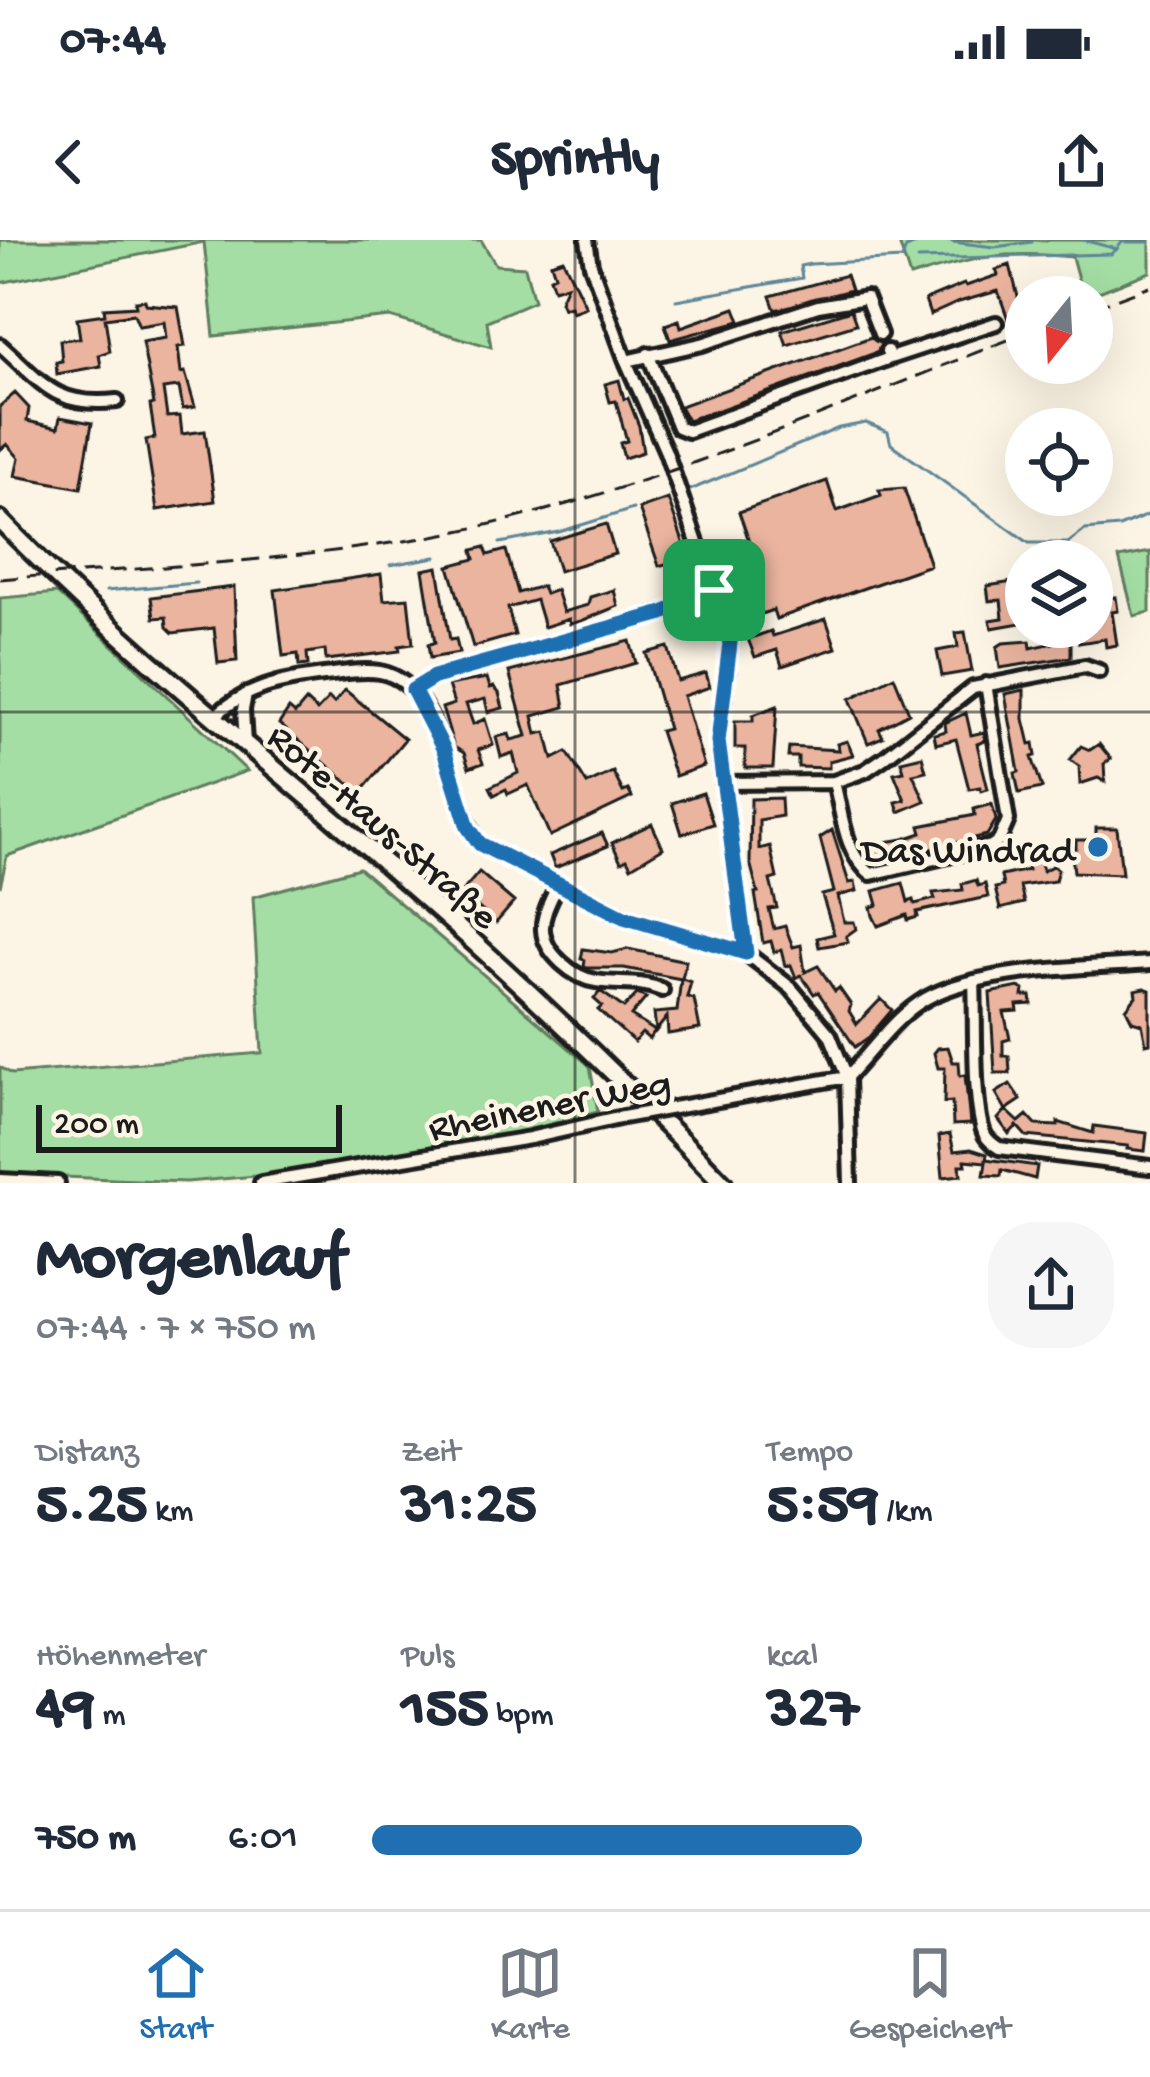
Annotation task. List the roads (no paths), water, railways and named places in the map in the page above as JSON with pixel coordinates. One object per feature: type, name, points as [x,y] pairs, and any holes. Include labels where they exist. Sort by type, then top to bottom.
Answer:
[{"type":"main road","name":"Rote-Haus-Straße","points":[[0,520],[55,577],[442,916],[722,1183]]},
{"type":"street","points":[[587,240],[591,265],[626,361],[666,452],[731,653],[718,741],[746,953]]},
{"type":"street","points":[[626,361],[702,344],[818,306],[866,298],[880,334]]},
{"type":"street","points":[[648,354],[678,428],[688,431],[888,355],[996,323]]},
{"type":"street","points":[[0,345],[44,386],[69,400],[84,404],[117,401]]},
{"type":"street","points":[[413,690],[434,677],[663,613],[714,590]]},
{"type":"street","points":[[723,783],[834,782],[865,771],[960,694],[986,684],[1085,666],[1099,671]]},
{"type":"street","points":[[213,718],[247,692],[293,679],[362,671],[394,676],[413,690],[444,750],[468,827],[480,844],[624,917],[746,953],[791,988],[840,1054],[848,1077],[850,1183]]},
{"type":"street","points":[[834,782],[847,837],[855,856],[871,874],[1000,841],[1008,820],[986,684]]},
{"type":"street","points":[[245,744],[242,710],[247,692]]},
{"type":"street","points":[[558,884],[542,929],[557,957],[579,976],[597,982],[642,981],[662,990]]},
{"type":"street","points":[[848,1077],[906,1012],[946,988],[1150,963]]},
{"type":"street","points":[[974,982],[983,1130],[992,1144],[1150,1167]]},
{"type":"street","name":"Rheinener Weg","points":[[261,1183],[848,1077]]},
{"type":"street","points":[[0,1180],[58,1183]]},
{"type":"waterway","points":[[1083,240],[1117,249],[1122,242],[1150,242]]},
{"type":"waterway","points":[[952,242],[995,247],[1032,242]]},
{"type":"waterway","points":[[676,300],[802,278],[800,266],[810,264],[902,259],[906,248],[918,243]]},
{"type":"waterway","points":[[918,259],[1111,254],[1117,249]]},
{"type":"waterway","points":[[690,490],[839,428],[866,423],[888,432],[891,444],[1029,543],[1068,543],[1085,530],[1119,527],[1150,514]]},
{"type":"waterway","points":[[500,543],[559,532],[633,509]]},
{"type":"waterway","points":[[390,565],[436,557]]},
{"type":"waterway","points":[[106,591],[196,583]]},
{"type":"railway","points":[[1113,300],[1150,286]]},
{"type":"railway","points":[[0,579],[300,555],[478,527],[686,466],[1005,341]]},
{"type":"place","name":"Das Windrad","points":[[1098,847]]}]
